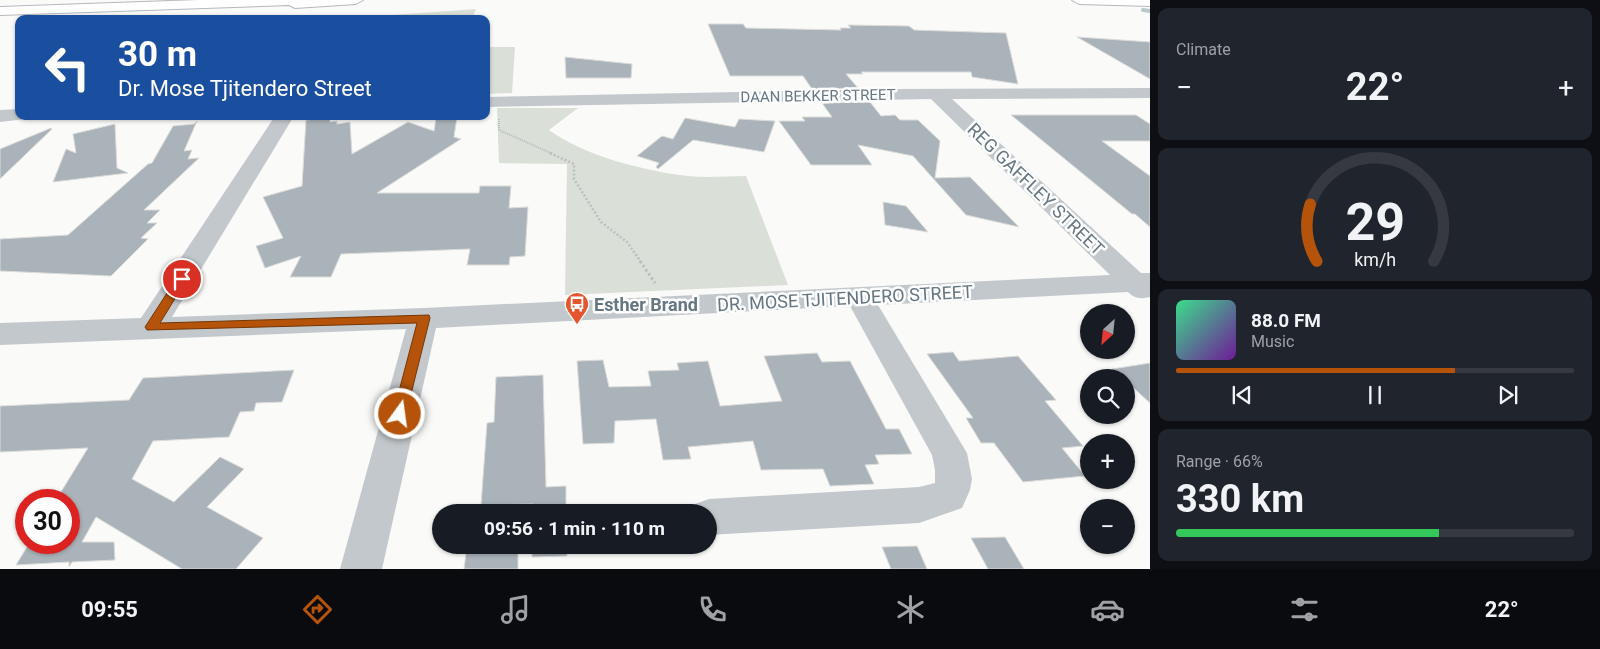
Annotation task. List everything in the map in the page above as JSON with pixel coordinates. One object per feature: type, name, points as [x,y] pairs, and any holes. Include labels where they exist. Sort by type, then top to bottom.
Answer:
[{"type":"highway","points":[[0,11],[314,0]]},
{"type":"highway","points":[[121,15],[356,0]]},
{"type":"highway","points":[[1079,0],[1150,2]]},
{"type":"highway","points":[[0,23],[15,21]]},
{"type":"street","name":"DAAN BEKKER STREET","points":[[492,107],[894,94],[1150,93]]},
{"type":"street","name":"REG GAFFLEY STREET","points":[[937,95],[1145,288]]},
{"type":"street","points":[[0,116],[15,115]]},
{"type":"street","points":[[151,327],[282,120]]},
{"type":"street","name":"DR. MOSE TJITENDERO STREET","points":[[0,334],[1145,288]]},
{"type":"street","points":[[717,517],[919,505],[949,496],[956,474],[949,453],[860,298]]},
{"type":"street","points":[[362,569],[424,318]]},
{"type":"path","points":[[492,107],[500,130],[574,164],[574,179],[601,222],[627,242],[670,307]]},
{"type":"shaded area","points":[[476,9],[474,15],[393,15]]},
{"type":"shaded area","points":[[490,47],[515,47],[512,93],[490,94]]},
{"type":"shaded area","points":[[497,108],[578,108],[549,130],[597,155],[671,174],[710,177],[746,176],[788,285],[565,295],[567,164],[499,163]]},
{"type":"building","points":[[708,24],[743,24],[746,28],[841,30],[840,28],[851,28],[848,25],[909,26],[914,30],[1006,33],[1018,84],[972,77],[971,72],[861,72],[863,74],[846,74],[858,88],[812,89],[803,76],[730,76]]},
{"type":"building","points":[[1077,37],[1150,42],[1150,79]]},
{"type":"building","points":[[565,57],[632,64],[631,78],[566,78]]},
{"type":"building","points":[[870,102],[881,116],[895,115],[900,120],[918,120],[940,141],[935,178],[970,177],[1019,227],[966,215],[913,156],[858,145],[872,165],[811,165],[779,121],[805,121],[802,117],[832,117],[822,103]]},
{"type":"building","points":[[1011,115],[1136,115],[1150,124],[1150,141],[1102,141],[1150,176],[1150,227],[1135,214],[1132,214]]},
{"type":"building","points":[[685,118],[735,127],[739,119],[775,121],[764,152],[693,140],[658,169],[656,167],[659,163],[637,156],[662,136],[673,139]]},
{"type":"building","points":[[306,120],[330,120],[330,122],[337,121],[337,124],[350,122],[352,154],[408,122],[434,131],[436,120],[457,120],[454,137],[461,139],[377,193],[479,193],[480,186],[511,186],[509,208],[528,207],[525,256],[510,257],[509,265],[467,265],[470,249],[341,254],[331,277],[290,277],[301,256],[265,268],[256,246],[283,238],[263,197],[302,186]]},
{"type":"building","points":[[197,121],[184,151],[192,150],[188,159],[199,158],[144,210],[160,210],[147,223],[157,223],[141,238],[148,239],[111,276],[0,271],[0,239],[68,235],[148,164],[152,163],[173,126],[194,124]]},
{"type":"building","points":[[115,124],[117,168],[128,173],[53,182],[66,149],[76,153],[73,134]]},
{"type":"building","points":[[52,129],[0,179],[0,149]]},
{"type":"building","points":[[883,202],[906,206],[928,232],[885,225]]},
{"type":"building","points":[[953,352],[959,361],[1018,356],[1056,400],[1045,401],[1080,442],[1080,446],[1062,448],[1080,470],[1080,476],[1023,482],[994,443],[981,443],[966,418],[973,418],[927,354]]},
{"type":"building","points":[[817,353],[822,362],[850,361],[886,429],[899,429],[912,454],[875,455],[879,464],[865,465],[874,484],[830,486],[823,469],[761,470],[753,441],[688,447],[691,459],[663,460],[656,419],[615,421],[614,443],[583,444],[577,361],[603,360],[609,387],[651,386],[648,371],[679,370],[677,363],[708,361],[720,406],[782,401],[764,356]]},
{"type":"building","points":[[1150,363],[1150,403],[1135,389],[1135,369],[1112,369]]},
{"type":"building","points":[[294,370],[282,402],[256,403],[254,411],[240,412],[229,437],[153,441],[132,479],[174,502],[220,457],[244,469],[207,507],[263,538],[236,569],[182,569],[96,517],[82,542],[114,542],[115,560],[72,562],[69,567],[69,562],[16,565],[23,554],[80,554],[80,489],[63,489],[88,448],[0,452],[0,406],[129,400],[143,378]]},
{"type":"building","points":[[543,375],[546,487],[566,486],[566,504],[481,504],[487,423],[494,422],[496,377]]},
{"type":"building","points":[[1005,537],[1024,569],[988,569],[971,538]]},
{"type":"building","points":[[917,546],[927,569],[891,569],[882,547]]},
{"type":"building","points":[[466,554],[518,554],[518,569],[464,569]]},
{"type":"building","points":[[532,554],[567,554],[567,556],[532,557]]},
{"type":"waterway","points":[[1143,10],[1150,11]]},
{"type":"place","name":"Esther Brand","points":[[577,325]]},
{"type":"route","points":[[182,279],[151,327],[424,318],[400,414]]}]
